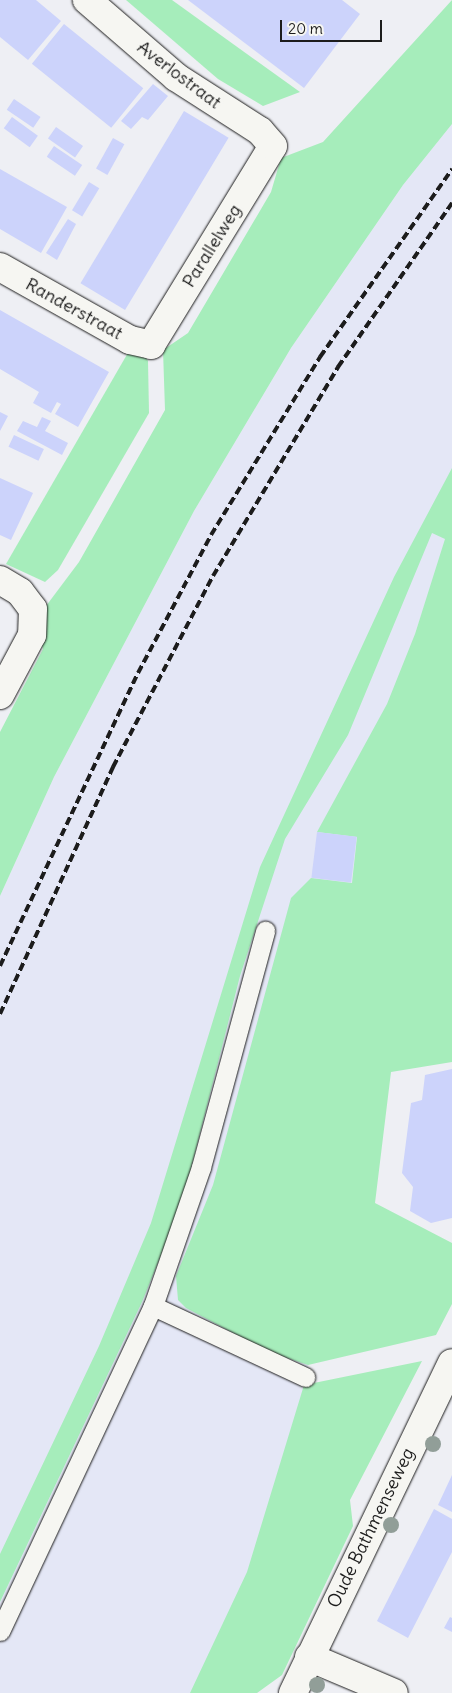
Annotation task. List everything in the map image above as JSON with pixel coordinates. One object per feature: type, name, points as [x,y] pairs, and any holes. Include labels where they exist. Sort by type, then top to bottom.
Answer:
[{"type":"street","name":"Averlostraat","points":[[87,0],[176,77],[260,131],[273,146]]},
{"type":"street","name":"Parallelweg","points":[[151,345],[273,146]]},
{"type":"street","name":"Randerstraat","points":[[0,267],[130,340],[151,345]]},
{"type":"street","points":[[0,580],[20,592],[33,609],[32,635],[0,696]]},
{"type":"street","name":"Oude Bathmenseweg","points":[[293,1693],[452,1363]]},
{"type":"street","points":[[309,1658],[394,1693]]},
{"type":"lane","points":[[0,1631],[153,1306],[201,1167],[265,931]]},
{"type":"lane","points":[[153,1306],[305,1377]]},
{"type":"shaded area","points":[[452,124],[452,523],[415,634],[308,1365],[289,1464],[203,1693],[0,1693],[0,896],[54,777],[194,511],[291,348],[403,185]]},
{"type":"green space","points":[[126,0],[172,0],[300,92],[263,106],[218,79]]},
{"type":"green space","points":[[452,0],[452,124],[403,185],[291,348],[194,511],[54,777],[0,896],[0,732],[43,649],[38,632],[43,610],[79,562],[165,410],[163,350],[188,333],[271,192],[281,158],[323,142]]},
{"type":"green space","points":[[129,351],[144,355],[148,361],[149,413],[58,570],[45,582],[6,564]]},
{"type":"green space","points":[[452,468],[452,1062],[391,1072],[375,1203],[452,1243],[452,1304],[436,1335],[308,1365],[269,1352],[186,1308],[178,1300],[176,1276],[213,1185],[291,898],[311,878],[352,883],[357,837],[317,832],[387,704],[415,634],[445,539],[432,533],[348,735],[285,839],[240,976],[182,1204],[142,1302],[0,1602],[0,1554],[99,1346],[151,1223],[260,867],[394,577]]},
{"type":"green space","points":[[422,1361],[350,1500],[353,1526],[282,1675],[257,1693],[190,1693],[247,1572],[304,1385]]},
{"type":"building","points":[[0,0],[36,0],[61,21],[28,60],[0,37]]},
{"type":"building","points":[[188,0],[342,0],[360,14],[304,88]]},
{"type":"building","points":[[64,24],[143,88],[111,128],[32,64]]},
{"type":"building","points":[[153,84],[168,96],[148,120],[142,117],[131,129],[121,121]]},
{"type":"building","points":[[14,99],[41,117],[33,128],[7,110]]},
{"type":"building","points":[[184,111],[229,138],[125,310],[80,283]]},
{"type":"building","points":[[12,117],[38,136],[30,147],[4,128]]},
{"type":"building","points":[[56,127],[83,146],[75,157],[48,138]]},
{"type":"building","points":[[113,138],[124,144],[107,175],[96,169]]},
{"type":"building","points":[[54,146],[82,165],[75,176],[47,157]]},
{"type":"building","points":[[0,169],[67,207],[41,253],[0,229]]},
{"type":"building","points":[[89,182],[99,188],[82,216],[72,210]]},
{"type":"building","points":[[68,219],[76,224],[57,260],[46,253]]},
{"type":"building","points":[[0,310],[109,372],[78,427],[55,414],[61,404],[57,402],[51,413],[33,403],[39,392],[0,369]]},
{"type":"building","points":[[0,412],[8,416],[0,431]]},
{"type":"building","points":[[42,417],[51,421],[45,431],[68,443],[62,455],[17,431],[23,421],[37,427]]},
{"type":"building","points":[[14,435],[44,449],[38,461],[9,447]]},
{"type":"building","points":[[0,478],[33,493],[11,540],[0,535]]},
{"type":"building","points":[[317,832],[357,837],[351,883],[311,878]]},
{"type":"building","points":[[452,1069],[452,1218],[431,1223],[410,1211],[413,1187],[402,1173],[411,1103],[422,1100],[425,1075]]},
{"type":"building","points":[[452,1475],[452,1512],[438,1505]]},
{"type":"building","points":[[434,1509],[452,1519],[452,1552],[408,1638],[377,1621]]},
{"type":"building","points":[[450,1617],[452,1618],[452,1632],[444,1628]]},
{"type":"railway","points":[[0,966],[138,673],[211,535],[320,357],[452,169]]},
{"type":"railway","points":[[0,1014],[113,767],[213,576],[338,367],[452,203]]}]
